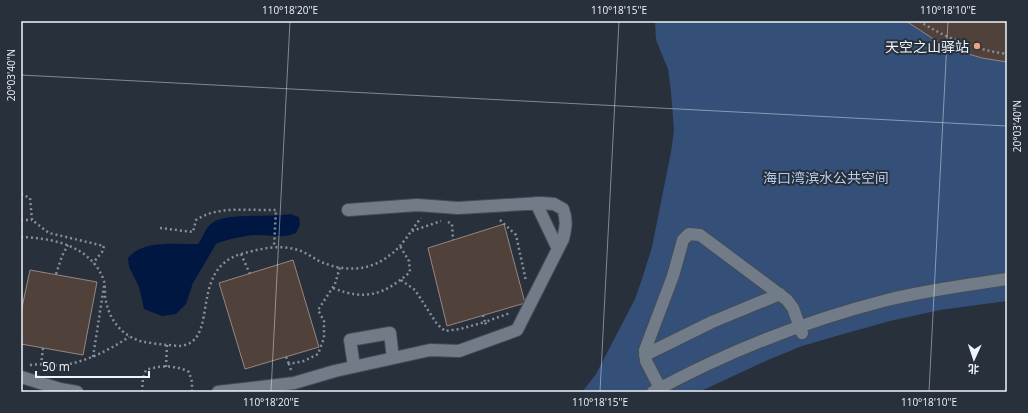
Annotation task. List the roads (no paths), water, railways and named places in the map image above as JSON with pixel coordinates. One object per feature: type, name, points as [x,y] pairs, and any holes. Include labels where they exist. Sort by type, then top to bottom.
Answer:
[{"type":"street","points":[[536,203],[558,249]]},
{"type":"street","points":[[218,392],[294,387],[354,366],[430,350],[460,351],[517,330],[558,249],[566,228],[567,218],[563,208],[554,204],[536,203],[458,208],[417,205],[348,210]]},
{"type":"street","points":[[801,330],[793,308],[780,294],[700,235],[689,234],[683,240],[673,276],[652,329],[645,355],[661,391],[801,330],[887,300],[1007,279]]},
{"type":"street","points":[[801,330],[902,304],[1007,286]]},
{"type":"street","points":[[645,355],[712,322],[780,294]]},
{"type":"street","points":[[354,366],[350,340],[390,333],[393,358]]},
{"type":"street","points":[[21,377],[60,389],[77,392]]},
{"type":"place","name":"天空之山驿站","points":[[977,46]]},
{"type":"park label","name":"海口湾滨水公共空间","points":[[826,177]]}]
